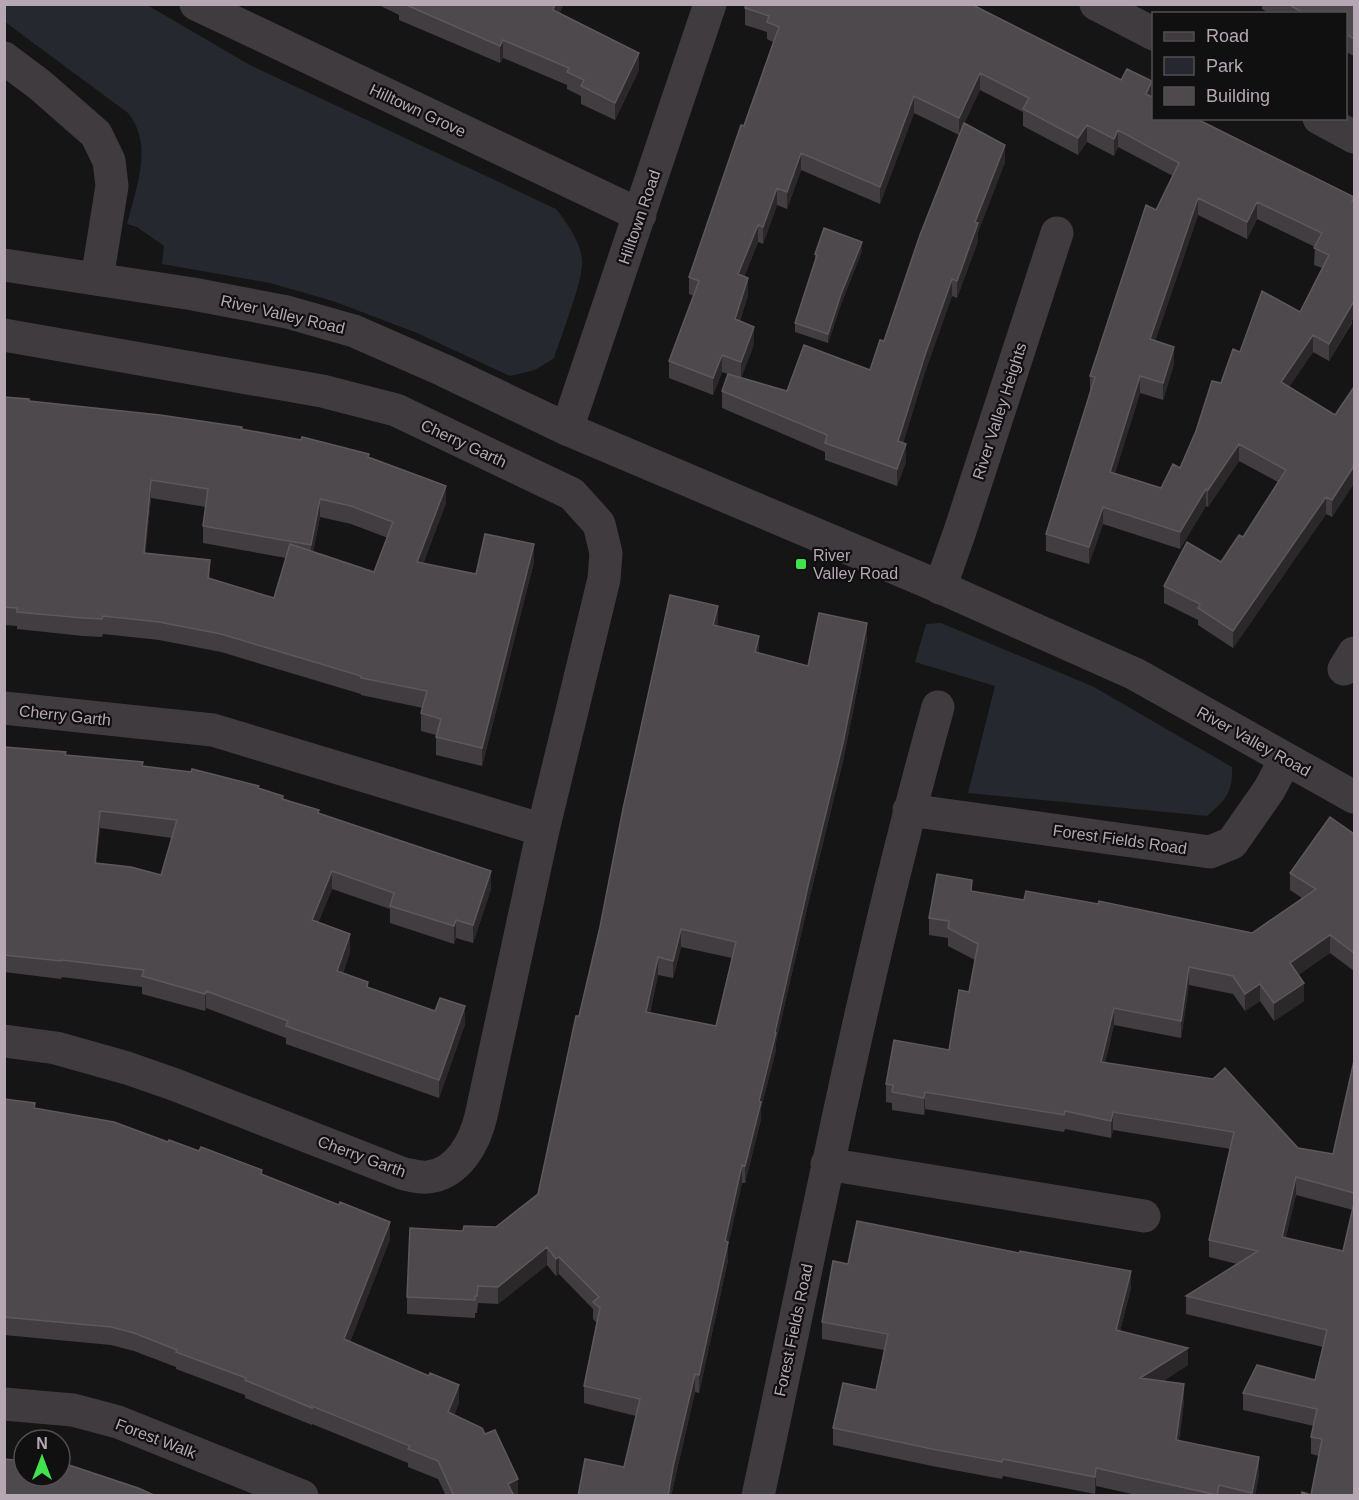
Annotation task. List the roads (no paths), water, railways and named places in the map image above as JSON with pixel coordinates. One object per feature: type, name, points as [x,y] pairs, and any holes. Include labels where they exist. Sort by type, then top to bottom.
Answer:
[{"type":"street","name":"Hilltown Grove","points":[[196,4],[640,215]]},
{"type":"street","name":"Hilltown Road","points":[[567,429],[710,4]]},
{"type":"street","points":[[1096,4],[1152,33]]},
{"type":"street","points":[[4,58],[96,135],[109,161],[112,186],[97,279]]},
{"type":"street","points":[[1323,120],[1354,137]]},
{"type":"street","name":"River Valley Heights","points":[[940,588],[1057,233]]},
{"type":"street","name":"River Valley Road","points":[[4,265],[193,294],[287,312],[354,331],[567,429],[1135,674],[1354,797]]},
{"type":"street","name":"Cherry Garth","points":[[4,335],[322,390],[396,410],[572,494],[599,524],[606,553],[604,579],[543,830],[480,1123],[473,1143],[460,1160],[444,1172],[428,1177],[404,1174],[127,1068],[56,1048],[4,1041]]},
{"type":"street","name":"Forest Fields Road","points":[[758,1496],[827,1164],[909,810],[938,707]]},
{"type":"street","name":"Cherry Garth","points":[[4,708],[213,730],[543,830]]},
{"type":"street","name":"Forest Fields Road","points":[[909,810],[1210,852],[1232,843],[1269,790],[1285,760]]},
{"type":"street","points":[[827,1164],[1144,1215]]},
{"type":"street","name":"Forest Walk","points":[[4,1404],[73,1410],[118,1422],[302,1496]]},
{"type":"place","name":"River Valley Road","points":[[801,564]]}]
